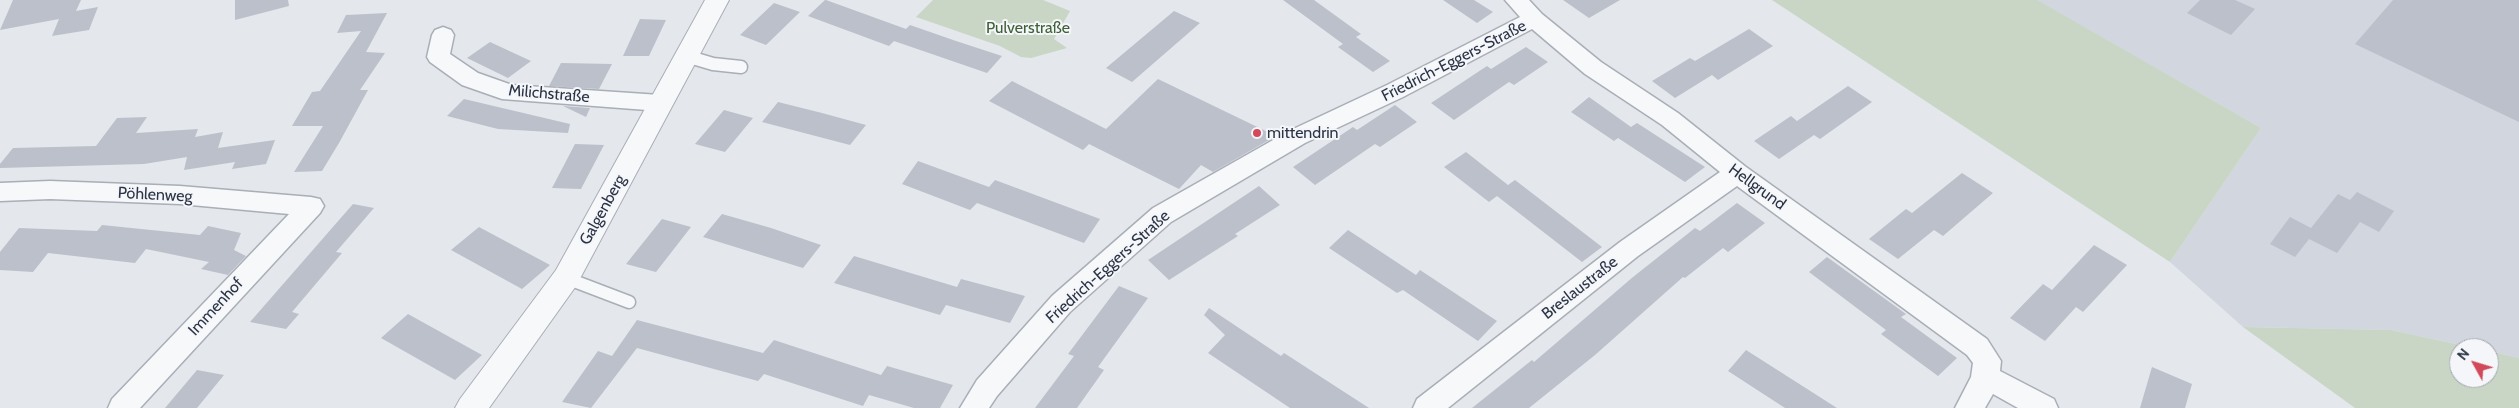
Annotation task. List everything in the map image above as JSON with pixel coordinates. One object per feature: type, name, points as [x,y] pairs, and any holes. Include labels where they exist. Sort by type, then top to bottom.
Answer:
[{"type":"street","name":"Galgenberg","points":[[472,408],[566,278],[717,0]]},
{"type":"street","name":"Hellgrund","points":[[1516,0],[1534,19],[1593,68],[1670,119],[1737,173],[1977,346],[1987,361],[1977,394],[2044,408]]},
{"type":"street","name":"Friedrich-Eggers-Straße","points":[[974,408],[987,388],[1060,304],[1162,216],[1297,137],[1395,91],[1534,19]]},
{"type":"street","name":"Milichstraße","points":[[443,35],[438,57],[470,79],[510,93],[660,103]]},
{"type":"street","name":"Breslaustraße","points":[[1427,408],[1629,249],[1737,173]]},
{"type":"street","name":"Pöhlenweg","points":[[0,192],[50,190],[180,195],[311,206]]},
{"type":"street","name":"Immenhof","points":[[122,408],[311,206]]},
{"type":"lane","points":[[686,56],[713,64],[741,67]]},
{"type":"lane","points":[[566,278],[629,302]]},
{"type":"shaded area","points":[[2036,0],[2519,0],[2519,358],[2499,353],[2499,338],[2449,338],[2449,343],[2391,330],[2243,327],[2170,262],[2261,128]]},
{"type":"green space","name":"Pulverstraße","points":[[933,0],[1043,0],[1070,11],[1054,39],[1067,48],[1031,58],[1021,57],[1000,46],[916,17]]},
{"type":"green space","points":[[1772,0],[2037,0],[2261,128],[2170,262]]},
{"type":"green space","points":[[2243,327],[2391,330],[2449,343],[2449,388],[2499,388],[2499,353],[2519,358],[2519,408],[2355,408]]},
{"type":"building","points":[[13,0],[81,0],[76,11],[98,7],[89,30],[52,36],[59,19],[0,30]]},
{"type":"building","points":[[235,0],[288,0],[289,6],[235,20]]},
{"type":"building","points":[[825,0],[906,29],[889,46],[808,16]]},
{"type":"building","points":[[1283,0],[1314,0],[1361,34],[1356,37],[1390,61],[1373,72],[1338,47],[1343,44]]},
{"type":"building","points":[[1443,0],[1474,0],[1493,12],[1477,23]]},
{"type":"building","points":[[1563,0],[1620,0],[1589,18]]},
{"type":"building","points":[[2200,0],[2235,0],[2255,9],[2231,35],[2187,13]]},
{"type":"building","points":[[2393,0],[2519,0],[2519,122],[2355,44]]},
{"type":"building","points":[[774,3],[800,12],[766,45],[740,35]]},
{"type":"building","points":[[1174,11],[1200,23],[1132,82],[1106,68]]},
{"type":"building","points":[[387,13],[366,52],[385,53],[360,90],[368,90],[339,143],[322,171],[294,172],[323,126],[292,126],[312,92],[320,91],[361,31],[337,33],[346,15]]},
{"type":"building","points":[[640,19],[666,20],[649,56],[623,56]]},
{"type":"building","points":[[910,25],[1002,56],[987,73],[894,41]]},
{"type":"building","points":[[1749,29],[1773,46],[1718,80],[1712,75],[1675,98],[1652,81],[1690,58],[1695,61]]},
{"type":"building","points":[[490,42],[531,61],[508,78],[467,58]]},
{"type":"building","points":[[1526,47],[1548,62],[1514,85],[1509,82],[1454,120],[1431,103],[1487,66],[1491,69]]},
{"type":"building","points":[[561,63],[612,64],[599,89],[549,86]]},
{"type":"building","points":[[1158,79],[1276,136],[1213,172],[1201,165],[1179,189],[1089,144],[1083,150],[989,101],[1012,81],[1106,129]]},
{"type":"building","points":[[1848,86],[1872,102],[1820,139],[1814,135],[1779,159],[1754,141],[1791,116],[1797,121]]},
{"type":"building","points":[[1589,97],[1631,127],[1637,123],[1705,167],[1685,182],[1618,138],[1614,141],[1571,112]]},
{"type":"building","points":[[464,99],[570,124],[568,133],[498,129],[447,116]]},
{"type":"building","points":[[778,102],[866,125],[850,145],[762,122]]},
{"type":"building","points":[[1395,105],[1417,122],[1380,147],[1375,144],[1315,185],[1293,167],[1353,127],[1357,130]]},
{"type":"building","points":[[563,106],[590,108],[586,117]]},
{"type":"building","points":[[724,110],[753,118],[725,152],[695,144]]},
{"type":"building","points":[[147,117],[136,133],[198,129],[195,137],[223,132],[218,148],[275,140],[266,164],[232,169],[235,162],[184,170],[187,157],[144,164],[0,168],[0,164],[13,148],[96,146],[117,118]]},
{"type":"building","points":[[575,144],[604,145],[581,189],[552,188]]},
{"type":"building","points":[[1466,152],[1508,185],[1515,180],[1602,247],[1582,262],[1497,196],[1489,202],[1444,167]]},
{"type":"building","points":[[918,161],[989,187],[995,180],[1100,219],[1084,243],[977,203],[970,210],[902,184]]},
{"type":"building","points":[[1962,173],[1993,193],[1943,236],[1934,230],[1898,259],[1869,239],[1906,209],[1912,213]]},
{"type":"building","points":[[1259,186],[1280,205],[1235,234],[1238,236],[1169,280],[1148,260]]},
{"type":"building","points":[[2357,192],[2394,211],[2379,232],[2360,222],[2337,253],[2309,239],[2295,257],[2270,244],[2290,217],[2311,228],[2338,194],[2350,200]]},
{"type":"building","points":[[1737,203],[1765,223],[1728,252],[1723,248],[1685,278],[1683,277],[1595,355],[1529,408],[1472,408],[1532,360],[1534,362],[1633,277],[1695,228],[1700,231]]},
{"type":"building","points":[[353,204],[374,208],[336,252],[342,253],[292,312],[299,314],[286,329],[250,322]]},
{"type":"building","points":[[722,214],[821,245],[803,268],[703,237]]},
{"type":"building","points":[[662,219],[691,227],[656,272],[626,264]]},
{"type":"building","points":[[102,225],[200,235],[208,226],[241,233],[234,250],[246,256],[228,275],[201,269],[209,262],[146,249],[135,263],[48,253],[33,272],[0,270],[0,252],[19,228],[97,231]]},
{"type":"building","points":[[479,227],[550,265],[522,289],[451,250]]},
{"type":"building","points":[[1348,230],[1416,275],[1420,270],[1497,321],[1478,341],[1403,290],[1397,293],[1329,248]]},
{"type":"building","points":[[2094,245],[2127,265],[2083,312],[2076,307],[2045,341],[2010,318],[2043,284],[2052,290]]},
{"type":"building","points":[[854,256],[957,287],[961,279],[1025,296],[1010,323],[946,305],[940,315],[834,283]]},
{"type":"building","points":[[1827,257],[1906,314],[1901,317],[1957,358],[1938,376],[1881,334],[1886,330],[1809,272]]},
{"type":"building","points":[[1119,286],[1148,298],[1098,367],[1104,370],[1077,408],[1035,408],[1074,356],[1068,354]]},
{"type":"building","points":[[1209,308],[1281,356],[1284,353],[1369,408],[1290,408],[1208,353],[1225,335],[1204,315]]},
{"type":"building","points":[[408,314],[482,355],[455,380],[381,338]]},
{"type":"building","points":[[637,320],[763,353],[774,340],[881,375],[887,366],[953,385],[940,408],[914,408],[869,395],[863,406],[764,374],[758,381],[637,348],[591,408],[562,402],[598,351],[612,356]]},
{"type":"building","points":[[1746,350],[1837,408],[1785,408],[1728,371]]},
{"type":"building","points":[[2152,367],[2192,384],[2185,408],[2140,408]]},
{"type":"building","points":[[197,370],[224,375],[197,408],[165,408]]},
{"type":"place","name":"mittendrin","points":[[1257,133]]}]
